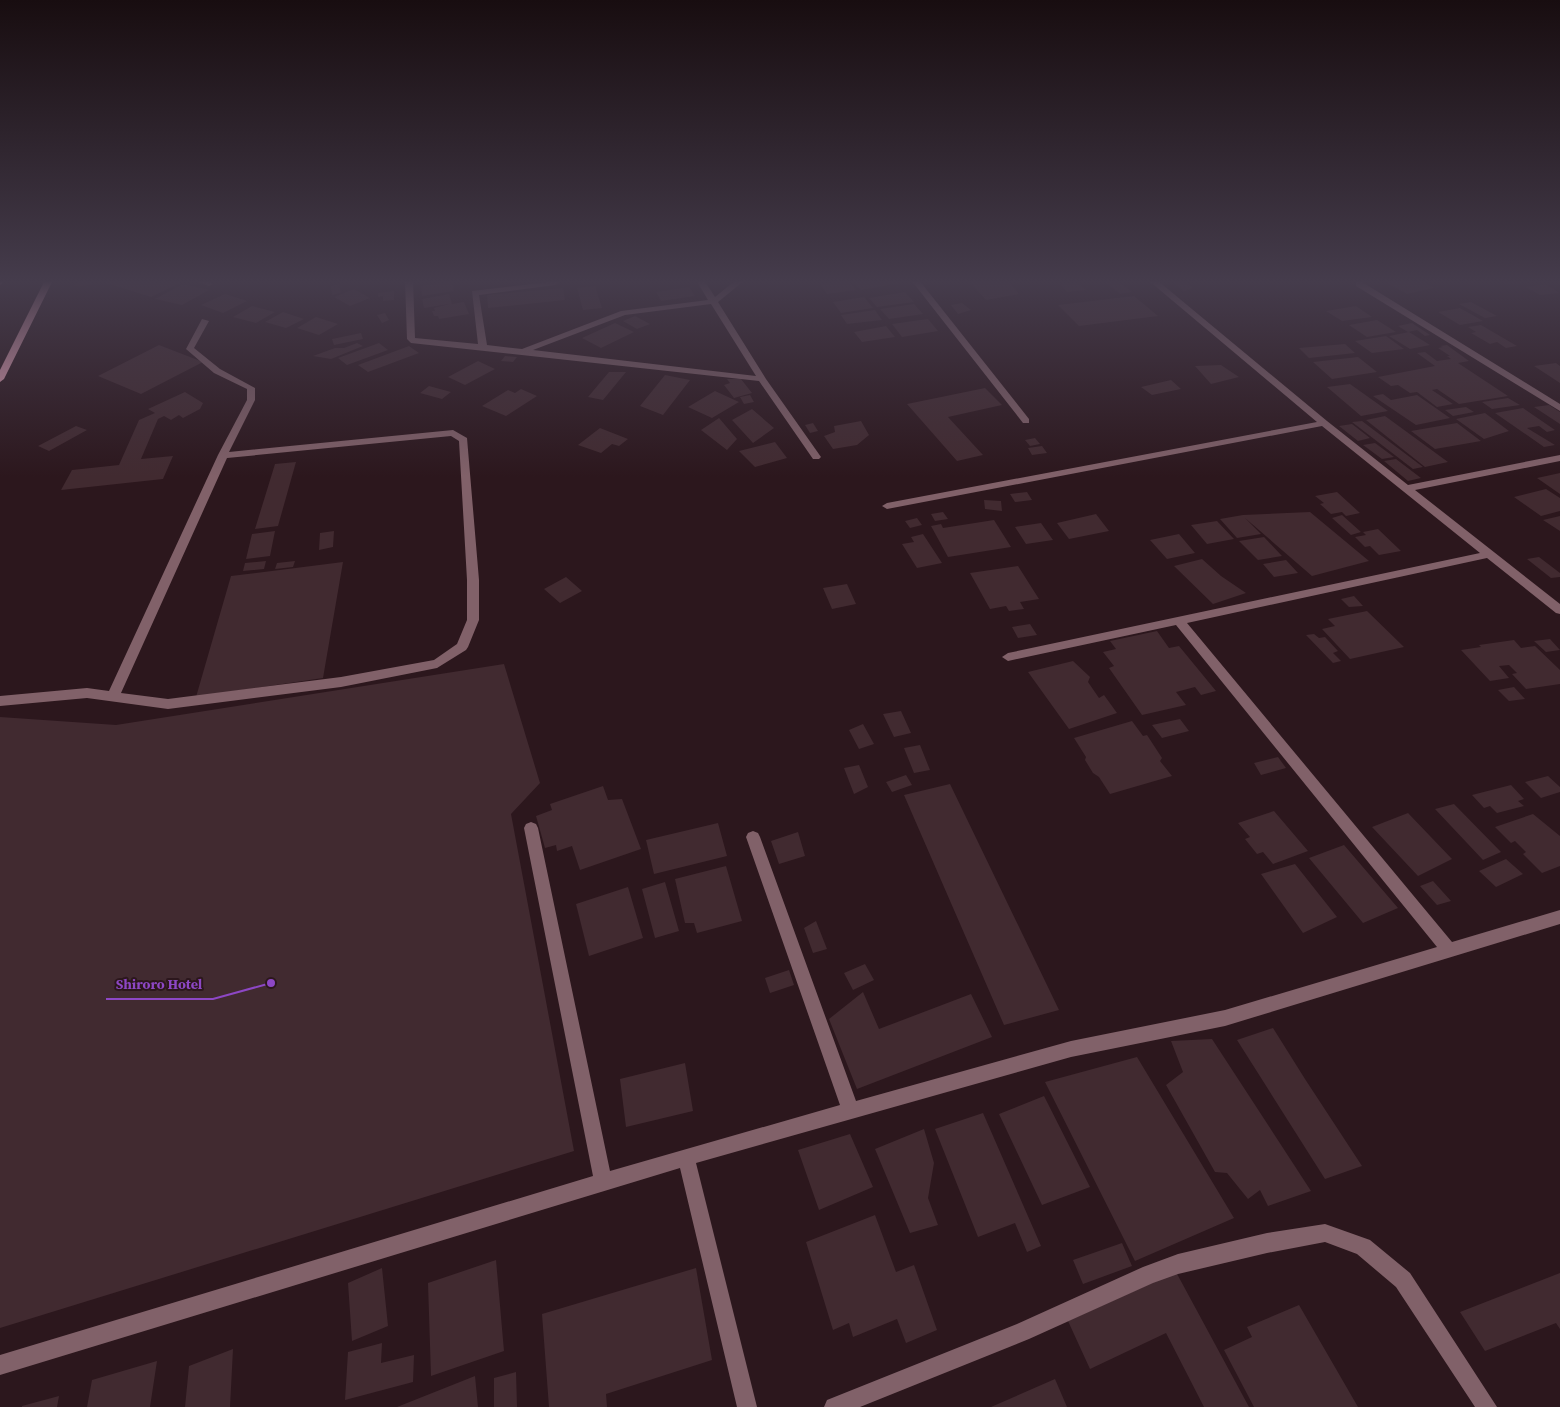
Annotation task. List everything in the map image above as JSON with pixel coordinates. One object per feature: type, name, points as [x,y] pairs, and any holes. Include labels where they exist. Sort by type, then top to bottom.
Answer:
[{"type":"main road","points":[[0,379],[17,346]]},
{"type":"street","points":[[113,696],[223,455],[251,400],[251,388],[217,372],[190,349],[192,346]]},
{"type":"street","points":[[466,346],[762,379]]},
{"type":"street","points":[[522,351],[536,346]]},
{"type":"street","points":[[742,346],[762,379],[816,457]]},
{"type":"street","points":[[967,346],[1026,421]]},
{"type":"street","points":[[1231,346],[1324,423],[1560,610]]},
{"type":"street","points":[[1459,346],[1560,408]]},
{"type":"street","points":[[887,506],[1324,423]]},
{"type":"street","points":[[0,701],[87,693],[168,704],[341,682],[438,664],[462,647],[474,620],[464,440],[452,433],[223,455]]},
{"type":"street","points":[[1408,488],[1560,458]]},
{"type":"street","points":[[1008,657],[1490,554]]},
{"type":"street","points":[[1178,620],[1449,950]]},
{"type":"street","points":[[531,828],[603,1182]]},
{"type":"street","points":[[753,837],[851,1111]]},
{"type":"street","points":[[0,1365],[686,1157],[1071,1049],[1226,1018],[1560,917]]},
{"type":"street","points":[[686,1157],[747,1407]]},
{"type":"street","points":[[834,1407],[1022,1332],[1150,1274],[1178,1264],[1267,1243],[1325,1233],[1363,1248],[1403,1280],[1487,1407]]},
{"type":"building","points":[[158,346],[203,362],[141,394],[98,376]]},
{"type":"building","points":[[350,346],[363,346],[331,359],[313,356],[335,348]]},
{"type":"building","points":[[372,346],[382,346],[388,350],[347,365],[338,358]]},
{"type":"building","points":[[409,346],[419,353],[368,372],[358,365]]},
{"type":"building","points":[[1347,346],[1355,353],[1309,358],[1299,348]]},
{"type":"building","points":[[1362,346],[1399,346],[1404,349],[1372,353]]},
{"type":"building","points":[[1405,346],[1427,346],[1410,349]]},
{"type":"building","points":[[1440,346],[1448,346],[1469,361],[1458,363],[1508,396],[1459,404],[1437,389],[1432,390],[1453,404],[1437,407],[1417,392],[1410,393],[1398,385],[1391,386],[1378,377],[1435,366],[1417,353],[1425,352],[1437,361],[1451,359],[1447,356],[1450,356],[1438,348],[1443,347]]},
{"type":"building","points":[[1502,346],[1517,346],[1506,348]]},
{"type":"building","points":[[505,356],[517,357],[513,362],[501,361]]},
{"type":"building","points":[[1358,357],[1377,372],[1332,379],[1313,362]]},
{"type":"building","points":[[478,361],[495,369],[465,385],[448,377]]},
{"type":"building","points":[[1556,363],[1560,366],[1560,383],[1534,366]]},
{"type":"building","points":[[1221,365],[1239,377],[1211,384],[1195,366]]},
{"type":"building","points":[[609,372],[626,372],[603,400],[588,397]]},
{"type":"building","points":[[665,375],[690,380],[663,415],[640,406]]},
{"type":"building","points":[[727,379],[741,379],[752,393],[734,398],[724,385],[730,383]]},
{"type":"building","points":[[1171,380],[1181,389],[1152,395],[1141,387]]},
{"type":"building","points":[[1350,384],[1388,411],[1361,416],[1327,387]]},
{"type":"building","points":[[429,386],[451,392],[442,399],[420,393]]},
{"type":"building","points":[[985,388],[1002,405],[948,417],[983,455],[957,461],[907,404]]},
{"type":"building","points":[[521,389],[537,396],[506,416],[482,406],[508,390],[515,393]]},
{"type":"building","points":[[715,391],[739,402],[712,418],[688,407]]},
{"type":"building","points":[[185,392],[203,403],[200,409],[183,418],[179,415],[171,420],[164,416],[158,419],[141,459],[173,456],[163,479],[61,490],[72,470],[119,465],[139,420],[155,413],[148,409]]},
{"type":"building","points":[[1383,394],[1391,400],[1417,395],[1450,418],[1416,425],[1373,396]]},
{"type":"building","points":[[750,395],[754,402],[744,404],[740,397]]},
{"type":"building","points":[[1508,398],[1520,405],[1492,409],[1482,402]]},
{"type":"building","points":[[1549,405],[1560,412],[1560,424],[1534,407]]},
{"type":"building","points":[[1466,407],[1474,412],[1453,416],[1445,410]]},
{"type":"building","points":[[1523,408],[1555,430],[1547,432],[1539,426],[1527,428],[1555,445],[1544,447],[1495,413]]},
{"type":"building","points":[[752,409],[774,428],[753,443],[732,420]]},
{"type":"building","points":[[1485,413],[1509,431],[1484,439],[1456,419]]},
{"type":"building","points":[[1385,416],[1448,462],[1425,467],[1366,420]]},
{"type":"building","points":[[719,418],[737,439],[727,450],[701,430]]},
{"type":"building","points":[[861,421],[869,435],[857,445],[833,449],[824,436],[835,432],[834,426]]},
{"type":"building","points":[[1362,421],[1423,467],[1413,469],[1352,422]]},
{"type":"building","points":[[813,423],[818,431],[810,433],[805,425]]},
{"type":"building","points":[[1457,423],[1481,441],[1435,449],[1411,431]]},
{"type":"building","points":[[1352,424],[1370,438],[1358,441],[1339,426]]},
{"type":"building","points":[[76,426],[87,430],[49,451],[38,446]]},
{"type":"building","points":[[600,428],[628,439],[619,446],[612,444],[601,453],[578,445]]},
{"type":"building","points":[[1035,438],[1040,444],[1030,446],[1025,440]]},
{"type":"building","points":[[775,442],[787,458],[755,467],[739,451]]},
{"type":"building","points":[[1375,443],[1394,457],[1382,459],[1363,445]]},
{"type":"building","points":[[1042,446],[1047,453],[1032,455],[1028,448]]},
{"type":"building","points":[[1396,459],[1421,478],[1408,481],[1384,461]]},
{"type":"building","points":[[296,462],[278,526],[255,529],[275,464]]},
{"type":"building","points":[[1560,473],[1560,494],[1537,478]]},
{"type":"building","points":[[1546,489],[1560,498],[1560,511],[1541,516],[1514,497]]},
{"type":"building","points":[[1027,492],[1032,500],[1015,502],[1010,494]]},
{"type":"building","points":[[1337,492],[1360,513],[1346,516],[1342,512],[1331,514],[1320,504],[1324,503],[1315,496]]},
{"type":"building","points":[[984,500],[1001,501],[1002,511],[985,509]]},
{"type":"building","points":[[943,512],[948,519],[935,521],[931,514]]},
{"type":"building","points":[[1310,512],[1369,561],[1312,576],[1245,518],[1261,534],[1237,538],[1220,519],[1243,515]]},
{"type":"building","points":[[1096,514],[1109,531],[1069,539],[1057,523]]},
{"type":"building","points":[[1342,515],[1361,532],[1351,535],[1332,518]]},
{"type":"building","points":[[1560,516],[1560,531],[1543,520]]},
{"type":"building","points":[[917,518],[922,525],[910,528],[905,521]]},
{"type":"building","points":[[994,520],[1011,547],[948,557],[931,526],[941,524],[943,528]]},
{"type":"building","points":[[1217,521],[1234,539],[1207,544],[1191,525]]},
{"type":"building","points":[[1041,523],[1053,540],[1026,544],[1015,527]]},
{"type":"building","points":[[1378,529],[1401,551],[1379,555],[1370,546],[1365,547],[1355,537],[1366,535],[1363,532]]},
{"type":"building","points":[[275,531],[270,556],[246,559],[252,534]]},
{"type":"building","points":[[334,531],[333,547],[319,550],[320,533]]},
{"type":"building","points":[[923,534],[942,563],[917,568],[902,544],[914,542],[911,537]]},
{"type":"building","points":[[1179,534],[1195,553],[1167,559],[1150,540]]},
{"type":"building","points":[[1264,537],[1282,556],[1258,560],[1239,541]]},
{"type":"building","points":[[1539,557],[1560,573],[1560,577],[1551,578],[1527,559]]},
{"type":"building","points":[[1202,559],[1221,576],[1246,593],[1213,604],[1174,566]]},
{"type":"building","points":[[1286,560],[1298,573],[1274,577],[1263,564]]},
{"type":"building","points":[[266,561],[264,569],[243,571],[245,563]]},
{"type":"building","points":[[295,561],[293,567],[275,569],[277,563]]},
{"type":"building","points":[[343,562],[323,678],[196,697],[231,576]]},
{"type":"building","points":[[1018,566],[1039,599],[1020,602],[1024,609],[1009,611],[1006,606],[990,609],[970,573]]},
{"type":"building","points":[[566,577],[582,591],[560,603],[544,589]]},
{"type":"building","points":[[847,584],[856,604],[832,609],[823,588]]},
{"type":"building","points":[[1354,596],[1363,606],[1349,607],[1341,599]]},
{"type":"building","points":[[1367,611],[1404,647],[1350,659],[1322,629],[1335,626],[1328,619]]},
{"type":"building","points":[[1030,624],[1037,635],[1018,638],[1012,627]]},
{"type":"building","points":[[1157,631],[1169,648],[1179,646],[1216,691],[1201,695],[1195,687],[1176,692],[1186,705],[1142,715],[1109,668],[1114,666],[1103,652],[1116,649],[1110,641]]},
{"type":"building","points":[[1314,634],[1319,638],[1325,637],[1338,651],[1333,653],[1341,661],[1333,663],[1306,635]]},
{"type":"building","points":[[1550,639],[1560,650],[1546,652],[1534,641]]},
{"type":"building","points":[[1514,640],[1521,648],[1535,646],[1560,670],[1560,684],[1526,689],[1512,674],[1517,673],[1509,665],[1499,666],[1509,678],[1490,681],[1461,650],[1481,647],[1479,645]]},
{"type":"building","points":[[1073,661],[1090,677],[1088,682],[1099,698],[1104,695],[1117,713],[1069,729],[1028,672]]},
{"type":"building","points":[[504,664],[540,783],[511,814],[574,1151],[0,1328],[0,717],[116,725]]},
{"type":"building","points":[[1514,687],[1525,699],[1509,701],[1498,690]]},
{"type":"building","points":[[901,711],[911,733],[894,737],[883,714]]},
{"type":"building","points":[[1180,719],[1189,731],[1162,738],[1152,725]]},
{"type":"building","points":[[1132,721],[1143,736],[1147,735],[1162,758],[1160,761],[1172,776],[1110,794],[1099,777],[1093,773],[1074,738]]},
{"type":"building","points":[[863,724],[874,744],[859,749],[849,730]]},
{"type":"building","points":[[920,745],[930,770],[914,773],[904,748]]},
{"type":"building","points":[[1278,757],[1286,768],[1261,775],[1254,763]]},
{"type":"building","points":[[859,765],[868,787],[854,794],[844,768]]},
{"type":"building","points":[[906,775],[912,785],[892,792],[886,782]]},
{"type":"building","points":[[1548,776],[1560,787],[1560,792],[1541,798],[1525,782]]},
{"type":"building","points":[[950,784],[1059,1010],[1004,1025],[904,795]]},
{"type":"building","points":[[1511,785],[1524,799],[1518,801],[1524,806],[1497,813],[1490,806],[1484,808],[1472,795]]},
{"type":"building","points":[[603,786],[608,800],[622,799],[641,849],[580,870],[572,846],[557,851],[556,845],[545,848],[536,816],[552,810],[550,804]]},
{"type":"building","points":[[1454,804],[1501,852],[1483,860],[1435,809]]},
{"type":"building","points":[[1274,811],[1308,851],[1273,864],[1263,852],[1257,854],[1245,839],[1250,837],[1238,823]]},
{"type":"building","points":[[1408,813],[1452,859],[1418,876],[1372,827]]},
{"type":"building","points":[[1533,814],[1560,836],[1560,866],[1542,873],[1523,854],[1526,852],[1515,841],[1511,843],[1495,827]]},
{"type":"building","points":[[718,823],[727,856],[654,874],[646,840]]},
{"type":"building","points":[[798,832],[805,856],[779,864],[771,841]]},
{"type":"building","points":[[1344,845],[1398,908],[1363,923],[1309,858]]},
{"type":"building","points":[[1506,859],[1523,874],[1496,887],[1479,871]]},
{"type":"building","points":[[1295,864],[1337,917],[1303,933],[1261,874]]},
{"type":"building","points":[[726,866],[742,921],[697,933],[694,923],[685,923],[675,879]]},
{"type":"building","points":[[1433,881],[1451,901],[1437,905],[1420,886]]},
{"type":"building","points":[[665,882],[679,931],[655,938],[642,889]]},
{"type":"building","points":[[628,887],[643,938],[589,956],[576,904]]},
{"type":"building","points":[[816,921],[827,949],[813,953],[804,928]]},
{"type":"building","points":[[865,964],[874,980],[853,990],[844,973]]},
{"type":"building","points":[[789,970],[794,985],[770,993],[765,978]]},
{"type":"building","points":[[863,992],[879,1029],[971,994],[992,1037],[857,1089],[829,1019]]},
{"type":"building","points":[[1273,1028],[1362,1166],[1325,1179],[1237,1040]]},
{"type":"building","points":[[1212,1039],[1311,1191],[1268,1206],[1260,1190],[1248,1199],[1227,1173],[1215,1172],[1166,1085],[1183,1072],[1171,1041]]},
{"type":"building","points":[[1137,1057],[1234,1218],[1135,1261],[1045,1082]]},
{"type":"building","points":[[685,1063],[693,1111],[626,1127],[620,1079]]},
{"type":"building","points":[[1044,1096],[1090,1187],[1042,1205],[999,1114]]},
{"type":"building","points":[[983,1113],[1041,1246],[1027,1252],[1015,1223],[978,1237],[935,1129]]},
{"type":"building","points":[[924,1129],[934,1163],[928,1198],[938,1225],[910,1233],[875,1149]]},
{"type":"building","points":[[850,1134],[873,1187],[819,1210],[798,1150]]},
{"type":"building","points":[[875,1215],[896,1272],[914,1265],[937,1330],[906,1343],[897,1319],[853,1337],[849,1323],[833,1330],[806,1242]]},
{"type":"building","points":[[1122,1243],[1132,1266],[1083,1284],[1073,1260]]},
{"type":"building","points":[[496,1260],[504,1351],[431,1376],[428,1283]]},
{"type":"building","points":[[382,1268],[388,1326],[352,1341],[348,1283]]},
{"type":"building","points":[[696,1268],[712,1360],[606,1394],[607,1407],[549,1407],[542,1314]]},
{"type":"building","points":[[1176,1272],[1249,1407],[1204,1407],[1166,1333],[1090,1369],[1068,1321]]},
{"type":"building","points":[[1560,1273],[1560,1329],[1556,1323],[1485,1351],[1460,1312]]},
{"type":"building","points":[[1299,1305],[1358,1407],[1254,1407],[1224,1350],[1252,1337],[1247,1327]]},
{"type":"building","points":[[382,1343],[381,1363],[414,1355],[413,1382],[345,1400],[348,1352]]},
{"type":"building","points":[[233,1349],[230,1407],[185,1407],[189,1366]]},
{"type":"building","points":[[157,1361],[150,1407],[87,1407],[92,1380]]},
{"type":"building","points":[[516,1372],[517,1407],[494,1407],[494,1378]]},
{"type":"building","points":[[475,1376],[478,1407],[397,1407]]},
{"type":"building","points":[[1055,1379],[1067,1407],[991,1407]]},
{"type":"building","points":[[59,1396],[57,1407],[22,1407],[22,1406]]},
{"type":"place","name":"Shiroro Hotel","points":[[271,983]]}]
